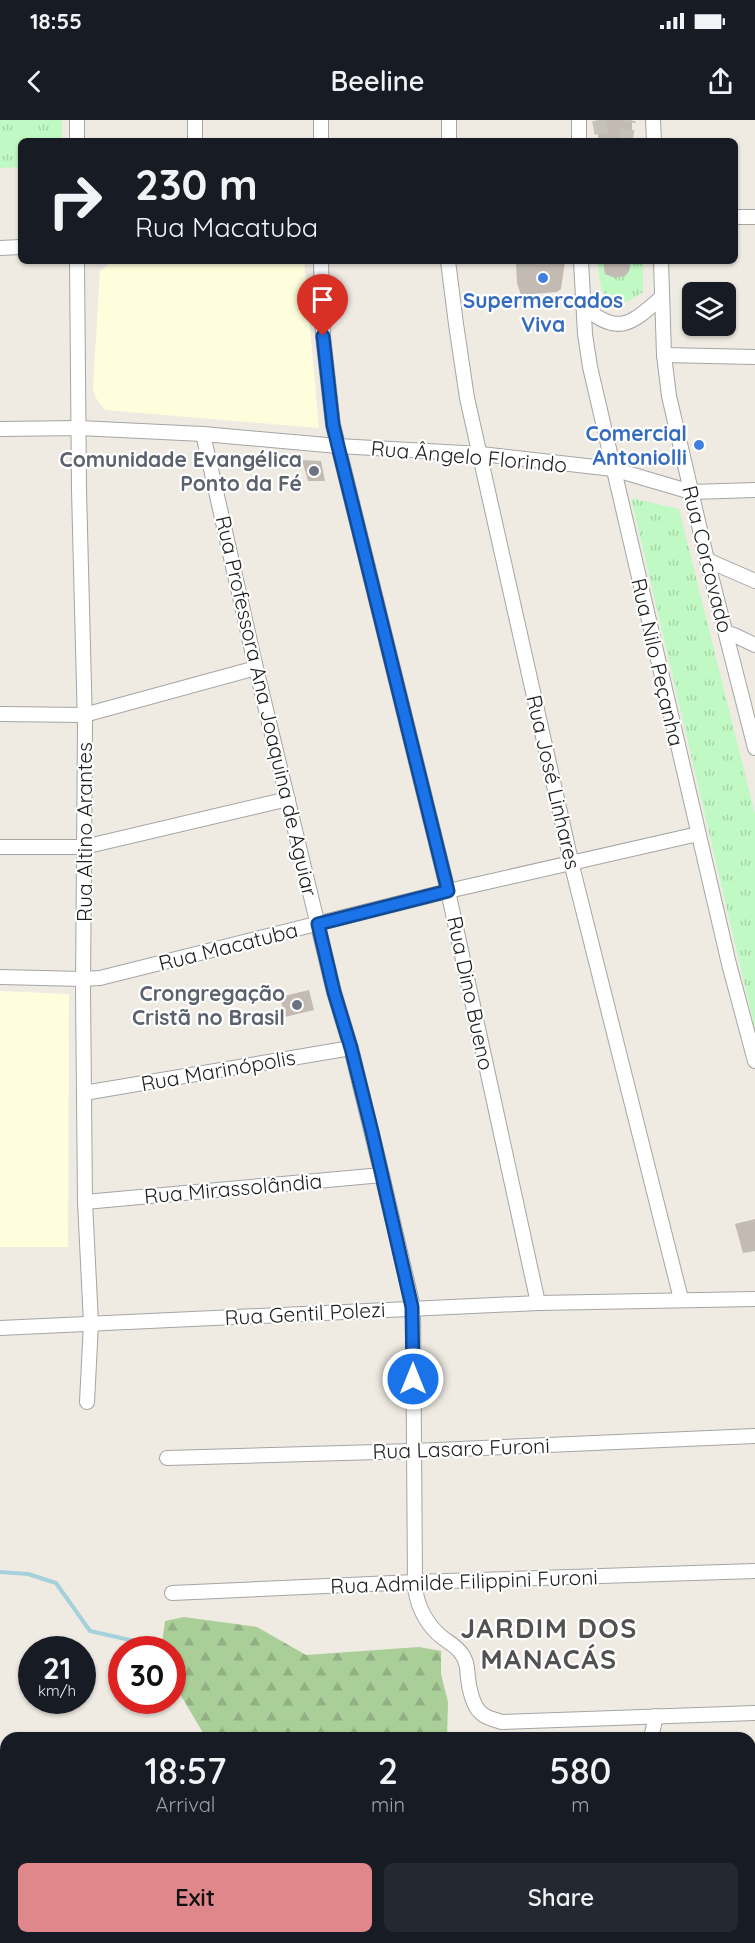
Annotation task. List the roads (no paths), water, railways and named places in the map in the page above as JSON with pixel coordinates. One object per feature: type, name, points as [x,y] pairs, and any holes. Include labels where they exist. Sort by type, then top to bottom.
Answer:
[{"type":"street","points":[[77,120],[77,138]]},
{"type":"street","points":[[195,120],[195,138]]},
{"type":"street","points":[[321,120],[321,138]]},
{"type":"street","points":[[448,138],[449,120]]},
{"type":"street","points":[[579,120],[579,138]]},
{"type":"street","points":[[652,120],[654,138]]},
{"type":"street","points":[[738,217],[755,217]]},
{"type":"street","points":[[0,248],[18,247]]},
{"type":"street","name":"Rua Altino Arantes","points":[[78,264],[84,714],[85,1202],[91,1323],[87,1402]]},
{"type":"street","name":"Rua Dino Bueno","points":[[321,264],[323,336],[333,425],[448,891],[538,1302]]},
{"type":"street","name":"Rua José Linhares","points":[[448,264],[467,398],[572,864],[681,1299]]},
{"type":"street","name":"Rua Nilo Peçanha","points":[[581,264],[585,334],[590,367],[698,834],[755,1061]]},
{"type":"street","name":"Rua Corcovado","points":[[661,264],[664,355],[669,396],[707,560],[755,748]]},
{"type":"street","points":[[584,307],[597,319],[611,324],[622,324],[633,321],[662,297]]},
{"type":"street","points":[[664,355],[755,357]]},
{"type":"street","name":"Rua Ângelo Florindo","points":[[0,429],[79,428],[203,434],[338,446],[481,454],[613,469],[691,492],[755,490]]},
{"type":"street","name":"Rua Professora Ana Joaquina de Aguiar","points":[[203,434],[256,668],[334,992],[351,1048],[412,1307],[415,1594],[430,1626],[444,1639],[455,1645],[464,1658],[468,1668],[469,1685],[476,1705],[488,1718],[502,1722],[755,1713]]},
{"type":"street","points":[[707,560],[755,581]]},
{"type":"street","points":[[727,633],[734,634],[755,645]]},
{"type":"street","points":[[0,714],[84,714],[256,668]]},
{"type":"street","points":[[0,847],[84,847],[288,799]]},
{"type":"street","name":"Rua Macatuba","points":[[0,977],[100,978],[448,891],[698,834]]},
{"type":"street","name":"Rua Marinópolis","points":[[84,1093],[351,1048]]},
{"type":"street","name":"Rua Mirassolândia","points":[[85,1202],[382,1175]]},
{"type":"street","name":"Rua Gentil Polezi","points":[[0,1328],[538,1302],[755,1299]]},
{"type":"street","name":"Rua Lasaro Furoni","points":[[167,1458],[414,1451],[755,1436]]},
{"type":"street","name":"Rua Admilde Filippini Furoni","points":[[172,1593],[414,1582],[755,1571]]},
{"type":"street","points":[[652,1732],[656,1716]]},
{"type":"waterway","points":[[0,1572],[28,1574],[56,1583],[90,1631],[112,1636]]},
{"type":"tunnel","points":[[599,120],[602,138]]},
{"type":"tunnel","points":[[626,138],[629,120]]},
{"type":"place","name":"Supermercados Viva","points":[[543,278]]},
{"type":"place","name":"Comercial Antoniolli","points":[[699,445]]},
{"type":"place","name":"Comunidade Evangélica Ponto da Fé","points":[[314,471]]},
{"type":"place","name":"Crongregação Cristã no Brasil","points":[[297,1005]]},
{"type":"district","name":"JARDIM DOS MANACÁS","points":[[549,1644]]}]
